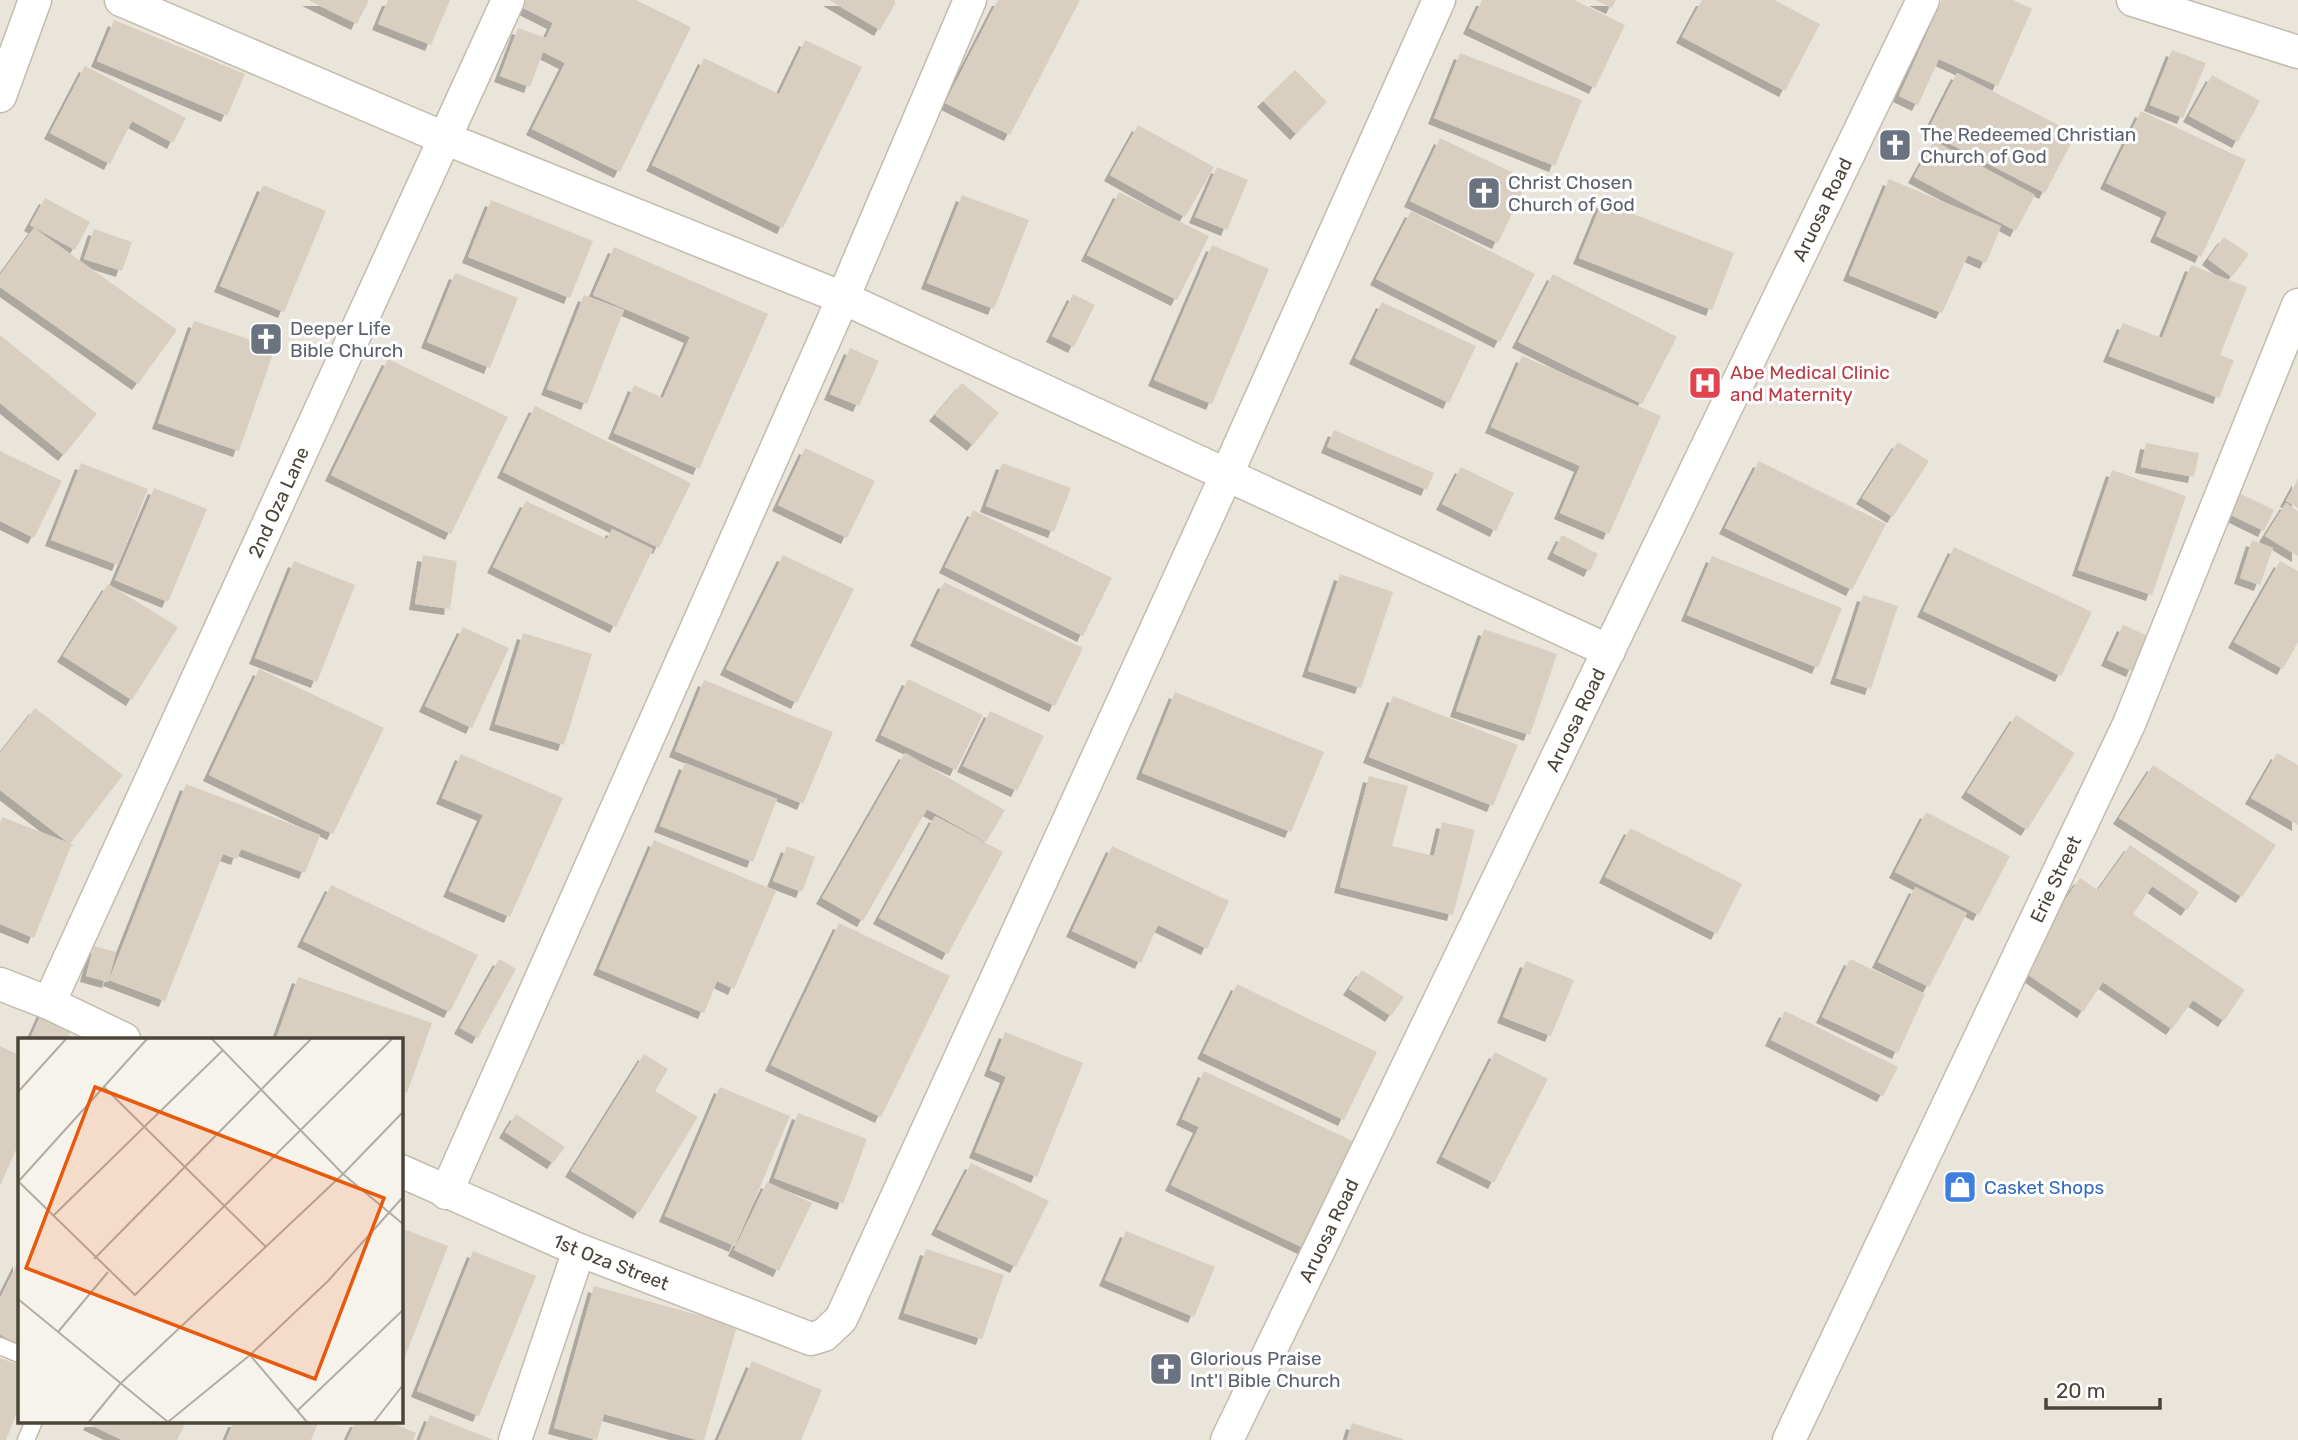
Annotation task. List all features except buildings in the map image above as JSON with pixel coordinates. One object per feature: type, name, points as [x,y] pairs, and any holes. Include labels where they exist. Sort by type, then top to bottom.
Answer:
[{"type":"street","points":[[0,96],[35,0]]},
{"type":"street","points":[[121,0],[444,138],[843,298],[1226,477],[1609,651]]},
{"type":"street","name":"2nd Oza Lane","points":[[49,1003],[508,0]]},
{"type":"street","points":[[446,1193],[843,298],[970,0]]},
{"type":"street","points":[[1226,477],[1439,0]]},
{"type":"street","name":"Aruosa Road","points":[[1227,1440],[1923,0]]},
{"type":"street","points":[[2133,0],[2298,52]]},
{"type":"street","name":"Erie Street","points":[[1789,1440],[2129,724],[2298,305]]},
{"type":"street","name":"1st Oza Street","points":[[402,1171],[579,1250],[811,1339],[824,1335],[841,1319],[1226,477]]},
{"type":"street","points":[[0,984],[49,1003],[122,1038]]},
{"type":"street","points":[[515,1440],[579,1250]]},
{"type":"lane","points":[[0,1346],[18,1354]]},
{"type":"lane","points":[[26,1440],[34,1422]]},
{"type":"shaded area","points":[[0,0],[2298,0],[2298,1440],[0,1440]]},
{"type":"place","name":"The Redeemed Christian Church of God","points":[[1895,145]]},
{"type":"place","name":"Christ Chosen Church of God","points":[[1484,193]]},
{"type":"place","name":"Deeper Life Bible Church","points":[[266,339]]},
{"type":"place","name":"Abe Medical Clinic and Maternity","points":[[1705,383]]},
{"type":"place","name":"Casket Shops","points":[[1960,1187]]},
{"type":"place","name":"Glorious Praise Int'l Bible Church","points":[[1166,1369]]}]
